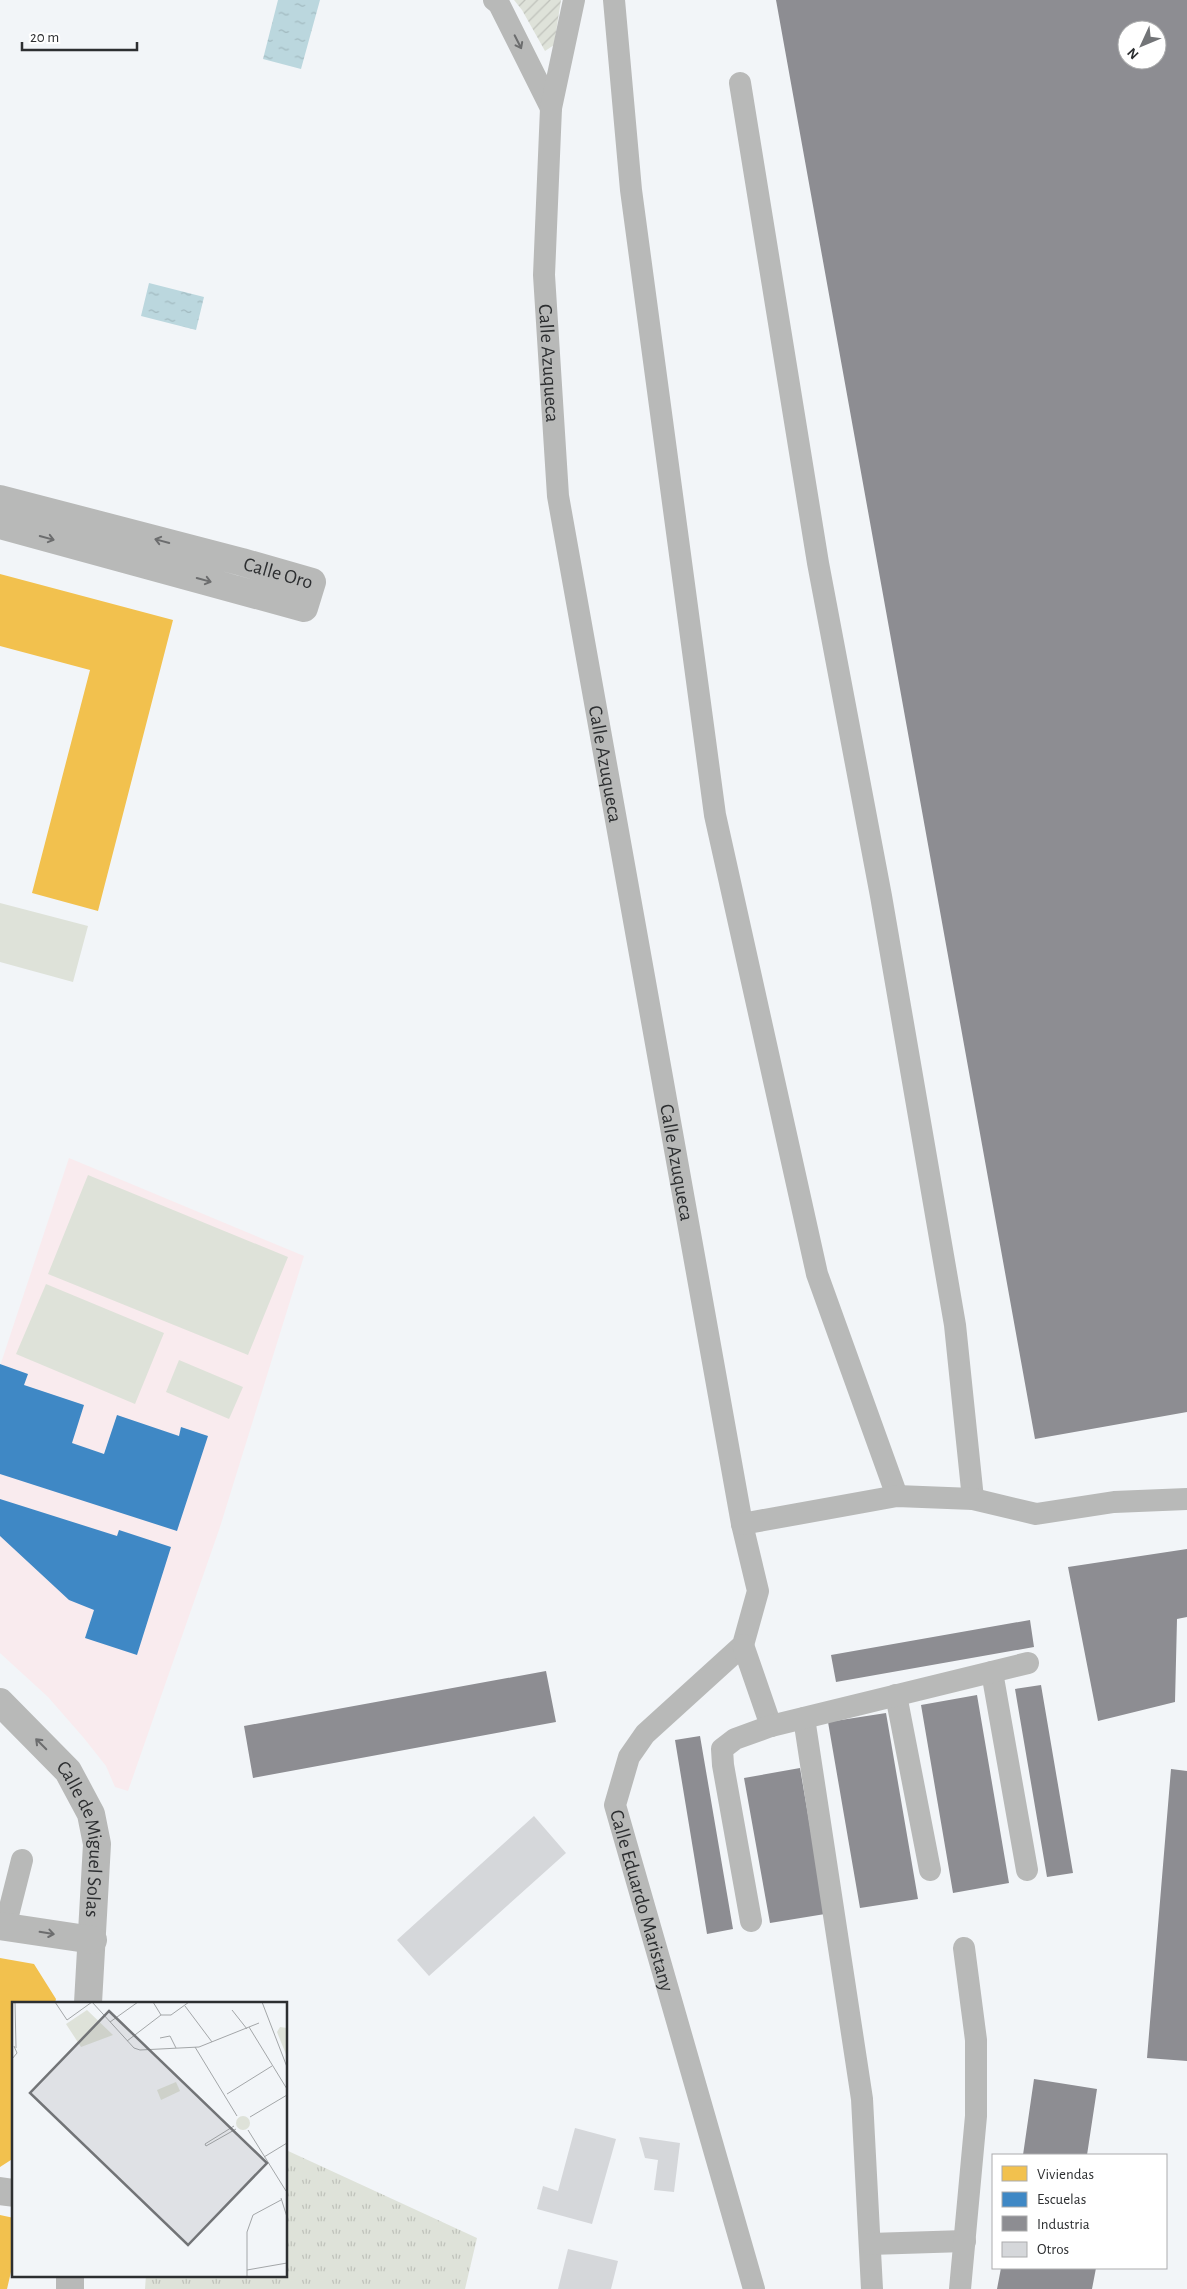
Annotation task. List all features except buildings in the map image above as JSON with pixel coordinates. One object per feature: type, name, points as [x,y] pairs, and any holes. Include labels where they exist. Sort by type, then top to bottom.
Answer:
[{"type":"street","name":"Calle Oro","points":[[0,499],[312,582],[304,608],[0,526]]},
{"type":"street","name":"Calle de Miguel Solas","points":[[0,1702],[68,1771],[90,1814],[97,1844],[88,2002]]},
{"type":"street","points":[[3,1927],[93,1940]]},
{"type":"street","points":[[70,2276],[70,2289]]},
{"type":"lane","points":[[494,0],[499,4],[551,108]]},
{"type":"lane","name":"Calle Azuqueca","points":[[574,0],[551,108],[544,275],[558,496],[742,1524]]},
{"type":"lane","points":[[614,0],[631,190],[715,814],[816,1274],[897,1496]]},
{"type":"lane","points":[[740,83],[818,563],[881,896],[955,1325],[973,1499]]},
{"type":"lane","points":[[771,1726],[743,1645],[758,1591],[742,1524],[897,1496],[973,1499],[1036,1514],[1114,1502],[1187,1499]]},
{"type":"lane","name":"Calle Eduardo Maristany","points":[[743,1645],[645,1734],[629,1758],[615,1805],[754,2289]]},
{"type":"lane","points":[[751,1920],[723,1765],[722,1749],[735,1739],[771,1726],[1028,1663]]},
{"type":"lane","points":[[992,1672],[1027,1870]]},
{"type":"lane","points":[[896,1695],[930,1870]]},
{"type":"lane","points":[[804,1718],[862,2099],[872,2289]]},
{"type":"lane","points":[[3,1927],[22,1860]]},
{"type":"lane","points":[[960,2289],[976,2116],[976,2040],[964,1948]]},
{"type":"lane","points":[[870,2244],[965,2241]]},
{"type":"shaded area","points":[[69,1158],[304,1256],[220,1527],[128,1791],[115,1787],[106,1766],[83,1737],[48,1697],[0,1653],[0,1366]]},
{"type":"green space","points":[[514,0],[561,0],[554,45],[545,51],[522,10]]},
{"type":"green space","points":[[0,903],[88,926],[73,982],[0,962]]},
{"type":"green space","points":[[88,1175],[288,1257],[248,1355],[48,1274]]},
{"type":"green space","points":[[46,1284],[164,1333],[135,1404],[16,1354]]},
{"type":"green space","points":[[179,1360],[243,1387],[229,1419],[166,1392]]},
{"type":"green space","points":[[288,2151],[477,2238],[465,2289],[145,2289],[146,2276],[288,2276]]},
{"type":"water","points":[[278,0],[320,0],[301,69],[263,59]]},
{"type":"water","points":[[149,283],[204,297],[196,330],[141,316]]}]
